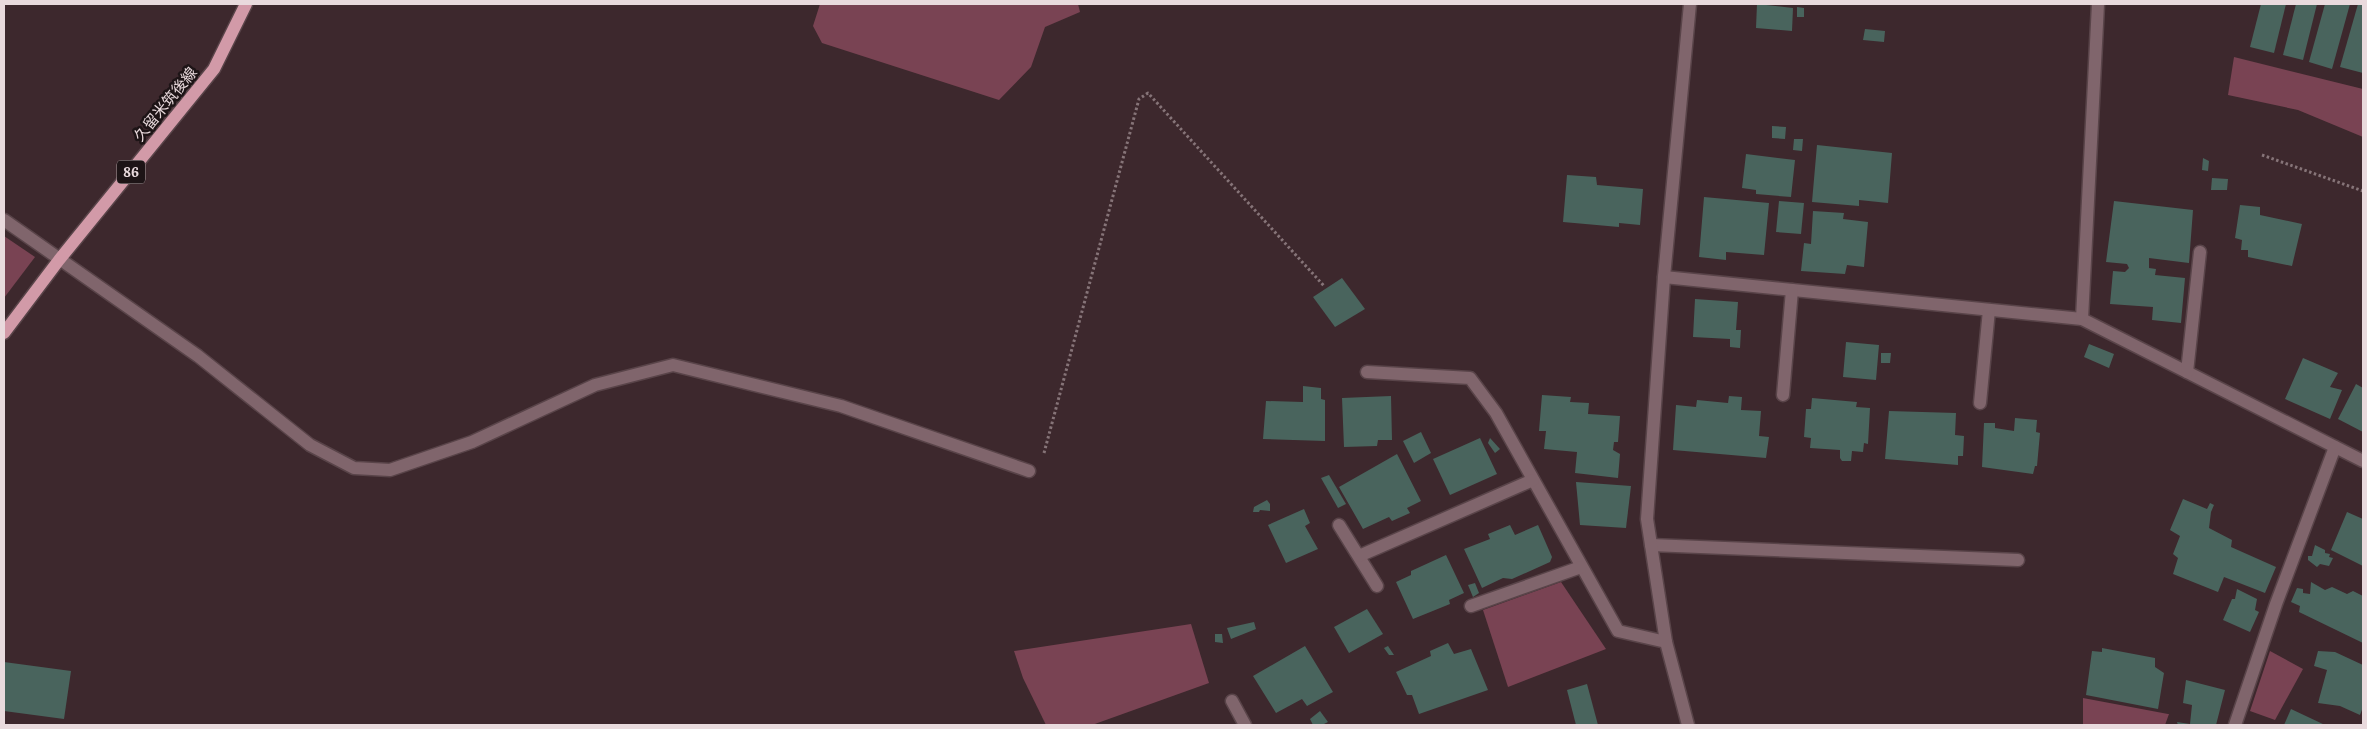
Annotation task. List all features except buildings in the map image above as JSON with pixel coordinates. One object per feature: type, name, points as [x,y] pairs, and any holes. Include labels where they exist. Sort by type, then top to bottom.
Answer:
[{"type":"main road","name":"久留米筑後線","points":[[4,333],[59,260],[214,69],[246,4]]},
{"type":"street","points":[[1688,725],[1666,642],[1647,520],[1664,277],[1690,4]]},
{"type":"street","points":[[2082,319],[2098,4]]},
{"type":"street","points":[[4,220],[198,356],[310,445],[354,468],[390,470],[472,442],[595,385],[672,365],[841,406],[1029,471]]},
{"type":"street","points":[[2187,372],[2200,252]]},
{"type":"street","points":[[1664,277],[2082,319],[2363,461]]},
{"type":"street","points":[[1783,395],[1792,290]]},
{"type":"street","points":[[1980,403],[1989,310]]},
{"type":"street","points":[[1367,372],[1470,378],[1496,413],[1618,631],[1666,642]]},
{"type":"street","points":[[2235,725],[2276,604],[2335,447]]},
{"type":"street","points":[[1359,556],[1533,480]]},
{"type":"street","points":[[1340,525],[1377,586]]},
{"type":"street","points":[[1651,545],[2018,560]]},
{"type":"street","points":[[1471,606],[1581,567]]},
{"type":"street","points":[[1232,701],[1245,725]]},
{"type":"path","points":[[1029,471],[1038,476],[1139,99],[1148,93],[1325,287]]},
{"type":"path","points":[[2262,155],[2363,191]]},
{"type":"shaded area","points":[[820,4],[1078,4],[1080,12],[1045,27],[1031,67],[999,100],[822,43],[813,26]]},
{"type":"shaded area","points":[[2234,57],[2363,89],[2363,137],[2298,110],[2228,95]]},
{"type":"shaded area","points":[[4,236],[35,257],[4,298]]},
{"type":"shaded area","points":[[1561,582],[1606,649],[1508,687],[1483,610]]},
{"type":"shaded area","points":[[1191,624],[1209,683],[1092,725],[1046,725],[1023,678],[1014,651]]},
{"type":"shaded area","points":[[2270,651],[2303,669],[2275,720],[2250,711]]},
{"type":"shaded area","points":[[2083,698],[2169,714],[2165,725],[2083,725]]}]
